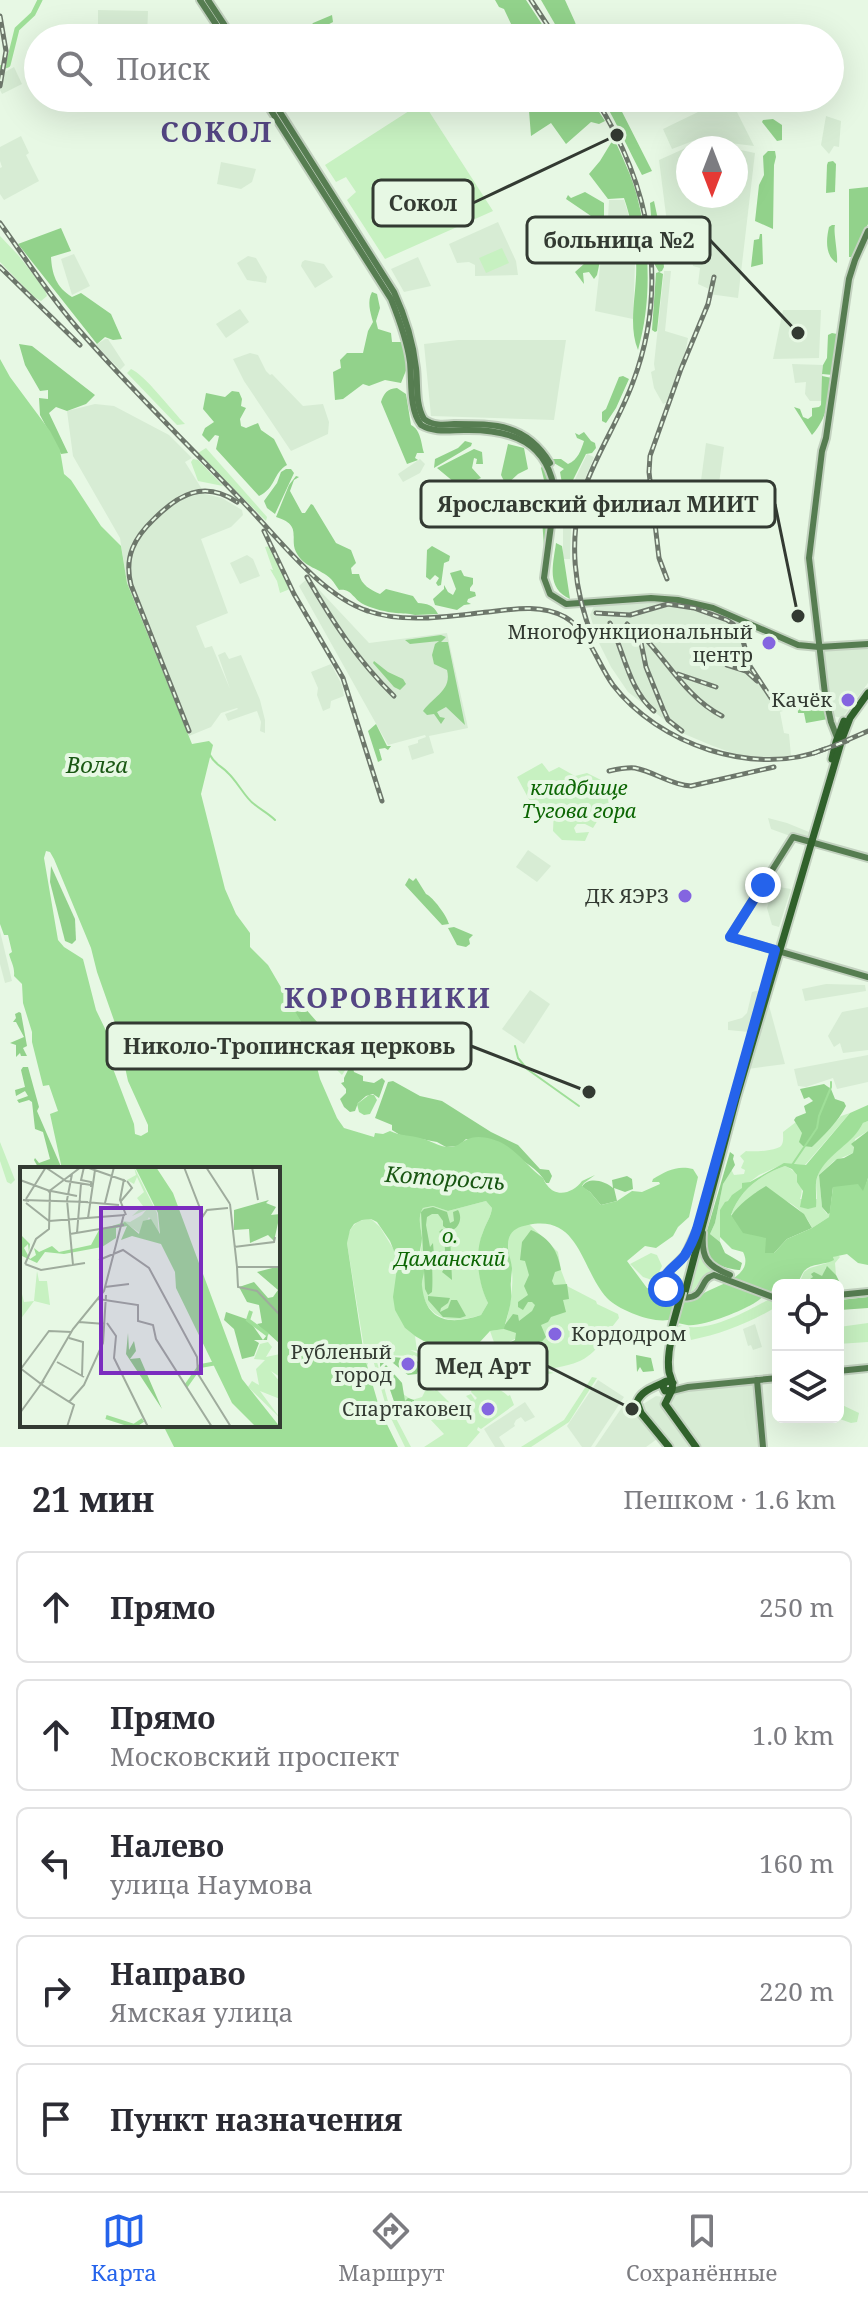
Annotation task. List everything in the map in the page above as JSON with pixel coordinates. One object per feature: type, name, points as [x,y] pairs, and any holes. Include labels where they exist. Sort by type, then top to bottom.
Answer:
[{"type":"main road","points":[[200,0],[216,24]]},
{"type":"main road","points":[[208,0],[224,24]]},
{"type":"main road","points":[[272,112],[391,299],[404,335],[414,411],[421,425],[431,430],[504,432],[524,441],[545,462],[554,483],[555,495],[544,578],[554,598],[572,604],[651,598],[694,602],[794,644],[868,641]]},
{"type":"main road","points":[[280,112],[394,292],[412,344],[419,409],[424,419],[438,425],[503,426],[535,442],[550,462],[559,490],[548,573],[555,594],[562,599],[578,601],[648,595],[688,598],[723,609],[793,640],[818,645]]},
{"type":"main road","points":[[838,738],[829,713],[818,645],[809,554],[849,276],[868,231]]},
{"type":"main road","points":[[683,1291],[697,1229],[838,738],[846,719],[868,690]]},
{"type":"main road","points":[[829,713],[832,720],[837,722],[846,719]]},
{"type":"main road","points":[[833,763],[843,744],[846,719]]},
{"type":"main road","points":[[868,858],[793,837],[730,937],[868,977]]},
{"type":"main road","points":[[677,1385],[669,1360],[672,1332],[777,951]]},
{"type":"main road","points":[[705,1217],[702,1242],[708,1263],[719,1273],[772,1295]]},
{"type":"main road","points":[[697,1229],[685,1255],[664,1276],[664,1286],[669,1292],[689,1297],[697,1293],[707,1277],[719,1273]]},
{"type":"main road","points":[[844,1294],[868,1292]]},
{"type":"main road","points":[[844,1370],[868,1368]]},
{"type":"main road","points":[[669,1447],[641,1413],[637,1402],[641,1394],[677,1385],[772,1379]]},
{"type":"main road","points":[[757,1380],[763,1447]]},
{"type":"main road","points":[[677,1385],[665,1404],[696,1447]]},
{"type":"shaded area","points":[[98,10],[148,11],[148,24],[98,24]]},
{"type":"shaded area","points":[[14,67],[22,84],[2,94],[0,90],[5,72]]},
{"type":"shaded area","points":[[698,112],[737,112],[754,146],[748,145],[748,136],[676,136],[676,147],[672,149],[663,129]]},
{"type":"shaded area","points":[[826,116],[841,121],[839,147],[834,146],[829,154],[821,145]]},
{"type":"shaded area","points":[[21,136],[29,153],[26,155],[39,181],[4,200],[0,194],[0,147]]},
{"type":"shaded area","points":[[676,152],[676,208],[748,208],[748,152],[755,153],[738,298],[709,294],[709,289],[698,284],[700,268],[693,266],[692,260],[672,262],[659,160]]},
{"type":"shaded area","points":[[221,162],[256,169],[252,182],[241,189],[217,184]]},
{"type":"shaded area","points":[[609,200],[624,200],[628,213],[635,263],[633,319],[595,311],[601,257],[606,257]]},
{"type":"shaded area","points":[[498,222],[516,261],[518,275],[475,276],[475,265],[457,263],[449,244]]},
{"type":"shaded area","points":[[74,254],[90,286],[72,295],[61,259]]},
{"type":"shaded area","points":[[248,256],[256,258],[267,277],[266,283],[247,280],[237,263]]},
{"type":"shaded area","points":[[418,257],[431,286],[404,292],[391,269]]},
{"type":"shaded area","points":[[305,260],[324,264],[333,277],[315,288],[301,266]]},
{"type":"shaded area","points":[[664,271],[671,271],[665,331],[688,338],[668,402],[663,404],[654,388],[651,372],[655,370]]},
{"type":"shaded area","points":[[240,309],[249,322],[226,338],[216,324]]},
{"type":"shaded area","points":[[783,310],[821,310],[819,358],[773,359]]},
{"type":"shaded area","points":[[105,339],[125,365],[120,370],[96,345]]},
{"type":"shaded area","points":[[458,340],[566,340],[554,420],[431,416],[424,344]]},
{"type":"shaded area","points":[[250,353],[258,355],[266,371],[303,406],[323,404],[329,422],[328,434],[291,451],[244,381],[233,359]]},
{"type":"shaded area","points":[[792,364],[823,365],[822,401],[810,401],[805,394],[806,382],[795,383]]},
{"type":"shaded area","points":[[95,404],[114,406],[169,435],[192,458],[185,462],[205,494],[222,498],[242,510],[243,515],[231,527],[201,539],[228,613],[196,626],[205,648],[212,646],[230,689],[218,655],[225,652],[229,659],[241,655],[260,700],[265,733],[260,731],[257,711],[228,721],[225,714],[237,708],[221,713],[211,727],[189,736],[127,583],[120,538],[73,456],[67,411]]},
{"type":"shaded area","points":[[706,443],[724,447],[718,491],[700,488]]},
{"type":"shaded area","points":[[587,454],[594,457],[576,500],[570,559],[563,559],[563,523],[568,494]]},
{"type":"shaded area","points":[[420,459],[425,464],[420,473],[403,482],[398,474]]},
{"type":"shaded area","points":[[247,555],[253,559],[260,576],[240,584],[230,563]]},
{"type":"shaded area","points":[[308,578],[369,643],[447,633],[468,728],[429,736],[434,753],[412,760],[408,746],[418,743],[425,735],[388,745],[299,586]]},
{"type":"shaded area","points":[[661,600],[708,608],[752,627],[745,645],[764,686],[772,692],[780,691],[785,698],[786,710],[780,712],[784,733],[789,734],[791,756],[738,755],[713,746],[682,733],[628,692],[598,641],[590,615],[595,604]]},
{"type":"shaded area","points":[[868,646],[868,683],[842,718],[833,716],[821,649]]},
{"type":"shaded area","points":[[331,664],[344,696],[331,701],[330,708],[323,711],[311,672]]},
{"type":"shaded area","points":[[768,818],[809,832],[807,839],[771,829]]},
{"type":"shaded area","points":[[528,850],[551,866],[537,882],[516,867]]},
{"type":"shaded area","points":[[779,887],[791,889],[779,927],[772,925],[767,908],[771,895]]},
{"type":"shaded area","points":[[0,931],[12,981],[5,983],[0,964]]},
{"type":"shaded area","points":[[826,984],[865,985],[866,991],[805,1001],[802,989]]},
{"type":"shaded area","points":[[530,990],[550,1004],[524,1044],[502,1029]]},
{"type":"shaded area","points":[[752,992],[761,992],[749,1032],[728,1030],[728,1022],[747,1013]]},
{"type":"shaded area","points":[[768,1002],[785,1064],[748,1069]]},
{"type":"shaded area","points":[[868,1007],[868,1050],[843,1053],[840,1043],[834,1047],[828,1036],[842,1012]]},
{"type":"shaded area","points":[[868,1055],[868,1082],[837,1089],[833,1078],[806,1087],[798,1086],[794,1069]]},
{"type":"shaded area","points":[[755,1324],[762,1347],[753,1350],[751,1345],[748,1346],[743,1329]]},
{"type":"shaded area","points":[[598,1380],[624,1397],[591,1447],[582,1447],[567,1426]]},
{"type":"shaded area","points":[[756,1382],[762,1447],[699,1447],[667,1403],[683,1389]]},
{"type":"shaded area","points":[[656,1396],[664,1397],[663,1402],[693,1447],[672,1447],[642,1410],[640,1406]]},
{"type":"shaded area","points":[[627,1400],[657,1439],[646,1447],[595,1447]]},
{"type":"shaded area","points":[[525,1402],[535,1417],[525,1422],[521,1417],[516,1420],[515,1426],[499,1437],[505,1447],[495,1447],[484,1429]]},
{"type":"green space","points":[[495,0],[526,0],[542,24],[511,24],[504,9]]},
{"type":"green space","points":[[541,0],[565,0],[576,24],[555,24]]},
{"type":"green space","points":[[332,15],[333,22],[329,24],[313,23]]},
{"type":"green space","points":[[407,112],[429,112],[493,211],[385,259],[347,200],[356,192],[346,177],[336,182],[325,165]]},
{"type":"green space","points":[[529,112],[599,112],[605,121],[599,124],[591,122],[566,144],[551,123],[531,136]]},
{"type":"green space","points":[[610,112],[622,112],[652,171],[642,175]]},
{"type":"green space","points":[[773,119],[782,125],[782,140],[777,141],[762,122]]},
{"type":"green space","points":[[614,138],[635,189],[645,234],[648,273],[646,312],[638,350],[633,329],[636,272],[629,213],[624,198],[608,199],[589,174]]},
{"type":"green space","points":[[768,151],[775,151],[776,157],[773,229],[755,221],[759,185],[764,175],[763,156]]},
{"type":"green space","points":[[833,161],[836,164],[835,192],[826,193],[827,165]]},
{"type":"green space","points":[[868,187],[868,224],[853,257],[849,257],[849,189]]},
{"type":"green space","points":[[585,192],[604,203],[604,255],[594,279],[589,272],[583,273],[584,284],[575,272],[585,263],[591,216],[566,199],[568,195],[571,198]]},
{"type":"green space","points":[[654,201],[664,267],[659,272],[655,265],[650,203]]},
{"type":"green space","points":[[835,225],[837,263],[827,247],[829,227]]},
{"type":"green space","points":[[61,228],[71,251],[51,257],[56,280],[72,297],[81,293],[111,314],[122,339],[105,337],[97,344],[18,244]]},
{"type":"green space","points":[[760,234],[763,264],[751,267],[754,240],[759,239]]},
{"type":"green space","points":[[0,236],[45,290],[47,296],[41,301],[0,262]]},
{"type":"green space","points":[[502,248],[509,263],[486,273],[479,258]]},
{"type":"green space","points":[[656,273],[663,274],[655,332],[652,330]]},
{"type":"green space","points":[[372,292],[377,294],[380,308],[376,321],[378,329],[391,333],[392,342],[402,342],[407,368],[401,383],[385,380],[369,386],[363,384],[343,399],[335,400],[333,372],[341,368],[340,360],[347,353],[363,353],[373,322],[369,303]]},
{"type":"green space","points":[[828,335],[838,336],[833,375],[822,374],[827,358]]},
{"type":"green space","points":[[19,344],[32,346],[95,395],[86,404],[67,411],[56,407],[49,413],[68,453],[61,454],[40,415],[39,398],[48,399],[48,390],[40,391],[25,365]]},
{"type":"green space","points":[[131,369],[185,424],[177,425],[127,373]]},
{"type":"green space","points":[[822,376],[832,378],[830,394],[824,415],[812,435],[794,407],[800,409],[803,417],[808,419],[812,416],[812,408],[821,405]]},
{"type":"green space","points":[[619,377],[629,379],[606,423],[602,421],[602,412]]},
{"type":"green space","points":[[397,388],[406,394],[411,425],[419,433],[424,453],[417,453],[415,458],[418,460],[407,464],[381,402],[386,392]]},
{"type":"green space","points":[[232,391],[239,392],[241,406],[246,408],[240,419],[241,426],[246,428],[258,423],[261,430],[274,439],[287,465],[269,489],[259,496],[216,449],[219,436],[215,435],[209,442],[202,435],[205,428],[214,422],[203,409],[206,393],[225,397]]},
{"type":"green space","points":[[584,432],[596,448],[586,454],[567,492],[563,489],[560,472],[564,469],[552,459],[561,459],[568,464],[574,460],[584,441],[577,438],[575,433],[579,435]]},
{"type":"green space","points":[[465,441],[472,443],[471,446],[434,468],[435,459],[458,448]]},
{"type":"green space","points":[[508,444],[524,448],[528,469],[506,485],[501,475]]},
{"type":"green space","points":[[206,448],[267,517],[266,521],[198,453]]},
{"type":"green space","points":[[474,449],[482,452],[483,464],[476,464],[477,459],[474,458],[472,468],[481,478],[460,487],[437,468]]},
{"type":"green space","points":[[198,460],[223,486],[198,481],[191,462]]},
{"type":"green space","points":[[543,465],[551,496],[544,547],[542,519],[545,484],[541,468]]},
{"type":"green space","points":[[286,469],[294,473],[275,514],[264,501],[281,472]]},
{"type":"green space","points":[[296,476],[299,477],[294,480],[290,491],[302,513],[313,505],[336,543],[351,550],[356,563],[351,568],[352,574],[359,574],[364,584],[380,594],[386,589],[413,596],[418,603],[432,606],[438,614],[384,611],[361,603],[347,591],[339,590],[327,575],[303,561],[294,547],[294,532],[290,524],[276,517],[289,485]]},
{"type":"green space","points":[[556,543],[562,546],[570,599],[557,589],[554,582]]},
{"type":"green space","points":[[270,546],[290,589],[280,593],[265,547]]},
{"type":"green space","points":[[432,546],[450,556],[449,561],[444,563],[441,585],[438,586],[439,578],[435,575],[430,580],[426,577],[427,550]]},
{"type":"green space","points":[[461,570],[464,576],[473,578],[470,591],[475,592],[476,596],[468,599],[467,602],[471,604],[457,610],[435,605],[433,599],[444,589],[444,585],[453,595],[456,589],[450,573]]},
{"type":"green space","points":[[446,637],[441,642],[448,642],[465,725],[446,707],[437,712],[445,718],[441,724],[434,714],[427,715],[423,711],[445,688],[447,670],[434,664],[432,655],[439,641],[410,644],[405,640]]},
{"type":"green space","points":[[374,661],[406,684],[400,690],[394,687]]},
{"type":"green space","points":[[823,696],[828,719],[806,723],[804,713],[798,713],[797,700]]},
{"type":"green space","points":[[376,724],[387,746],[391,746],[388,750],[379,749],[382,760],[378,762],[368,731]]},
{"type":"green space","name":"кладбище Тугова гора","points":[[542,763],[549,772],[559,767],[575,776],[587,773],[607,783],[603,789],[612,797],[593,828],[577,824],[574,828],[576,833],[589,832],[585,841],[562,840],[553,831],[554,808],[533,807],[517,777]]},
{"type":"green space","points":[[51,866],[75,919],[76,940],[72,944],[65,941],[50,882]]},
{"type":"green space","points":[[409,878],[413,881],[416,878],[449,924],[442,925],[405,885]]},
{"type":"green space","points":[[454,927],[473,935],[469,939],[470,944],[466,947],[457,945],[448,928]]},
{"type":"green space","points":[[297,999],[324,1030],[311,1032],[303,1025],[289,1004]]},
{"type":"green space","points":[[19,1012],[27,1046],[23,1048],[27,1056],[20,1053],[16,1057],[16,1045],[10,1043],[24,1037],[16,1022],[13,1022],[15,1014]]},
{"type":"green space","points":[[328,1035],[345,1059],[342,1075],[333,1066],[324,1064],[316,1053],[311,1036]]},
{"type":"green space","points":[[352,1062],[367,1070],[353,1068],[354,1072],[363,1076],[363,1081],[374,1083],[382,1078],[385,1081],[379,1098],[373,1094],[366,1096],[355,1111],[350,1112],[340,1099],[346,1093],[341,1083]]},
{"type":"green space","points":[[28,1067],[39,1107],[37,1111],[61,1167],[38,1167],[34,1160],[39,1163],[50,1159],[43,1132],[35,1129],[32,1102],[19,1103],[17,1100],[28,1096],[25,1091],[16,1096],[15,1090],[25,1087],[21,1070]]},
{"type":"green space","points":[[393,1081],[420,1096],[442,1101],[518,1145],[540,1169],[549,1170],[552,1176],[549,1183],[522,1160],[499,1150],[466,1139],[459,1146],[446,1147],[392,1130],[392,1125],[375,1118],[388,1082]]},
{"type":"green space","points":[[824,1084],[831,1089],[835,1099],[846,1106],[812,1147],[803,1146],[799,1142],[802,1133],[794,1120],[806,1113],[804,1106],[813,1101],[809,1097],[804,1099],[800,1089]]},
{"type":"green space","points":[[850,1113],[805,1165],[783,1164],[759,1175],[743,1187],[720,1242],[710,1234],[723,1184],[731,1169],[734,1175],[744,1174],[745,1170],[741,1168],[744,1161],[740,1156],[746,1151],[778,1148],[783,1143],[783,1132],[796,1122],[812,1147],[841,1116]]},
{"type":"green space","points":[[868,1121],[868,1131],[855,1139],[853,1153],[834,1161],[819,1175],[822,1207],[827,1214],[830,1213],[829,1217],[812,1228],[802,1213],[789,1202],[756,1192],[731,1215],[739,1198],[752,1184],[785,1166],[794,1171],[800,1180],[800,1199],[817,1199],[816,1180],[820,1170]]},
{"type":"green space","points":[[868,1131],[868,1178],[864,1192],[833,1187],[828,1214],[822,1207],[819,1175],[837,1159],[853,1153],[851,1144]]},
{"type":"green space","points":[[0,1142],[15,1180],[11,1184],[7,1182],[0,1161]]},
{"type":"green space","points":[[730,1152],[734,1155],[735,1165],[723,1184],[710,1234],[720,1242],[725,1253],[742,1263],[740,1270],[714,1262],[706,1248],[706,1234]]},
{"type":"green space","points":[[627,1176],[632,1179],[633,1189],[625,1192],[614,1188],[617,1201],[601,1205],[582,1187],[588,1182],[597,1181],[613,1188],[612,1180]]},
{"type":"green space","points":[[766,1186],[804,1214],[812,1228],[787,1239],[774,1253],[765,1253],[742,1233],[731,1216],[747,1199]]},
{"type":"green space","name":"о. Даманский","points":[[486,1201],[492,1208],[478,1259],[488,1303],[481,1315],[464,1319],[439,1316],[431,1310],[421,1289],[421,1212],[423,1208],[433,1206],[448,1211]]},
{"type":"green space","points":[[433,1207],[447,1212],[450,1223],[454,1221],[453,1212],[458,1210],[460,1220],[458,1226],[450,1231],[443,1226],[438,1214],[427,1217],[430,1247],[433,1243],[434,1255],[432,1292],[428,1295],[425,1289],[421,1212]]},
{"type":"green space","points":[[371,1219],[380,1227],[397,1255],[405,1328],[415,1336],[417,1351],[410,1350],[445,1367],[503,1380],[455,1378],[414,1355],[382,1355],[378,1356],[378,1360],[373,1354],[367,1366],[347,1243],[353,1226]]},
{"type":"green space","points":[[529,1224],[558,1252],[567,1286],[618,1314],[619,1318],[613,1330],[584,1359],[545,1370],[554,1373],[512,1380],[514,1384],[520,1383],[512,1386],[507,1380],[515,1378],[522,1368],[534,1365],[534,1357],[525,1351],[517,1338],[501,1346],[506,1350],[501,1349],[500,1353],[500,1347],[496,1348],[490,1331],[504,1329],[509,1309],[512,1277],[509,1237],[519,1226]]},
{"type":"green space","points":[[442,1229],[450,1235],[452,1280],[442,1272],[444,1269],[440,1258],[445,1250],[444,1235],[439,1232]]},
{"type":"green space","points":[[531,1230],[548,1241],[555,1251],[561,1270],[555,1272],[552,1281],[554,1285],[567,1284],[569,1299],[563,1300],[566,1312],[551,1317],[541,1325],[546,1337],[536,1348],[537,1351],[532,1354],[528,1352],[534,1357],[532,1369],[522,1368],[522,1374],[508,1379],[515,1369],[511,1354],[517,1350],[511,1342],[515,1340],[516,1333],[504,1329],[504,1326],[513,1314],[518,1315],[519,1321],[535,1305],[528,1302],[523,1310],[518,1307],[518,1302],[528,1295],[524,1286],[529,1275],[525,1261],[520,1260],[522,1242]]},
{"type":"green space","points":[[699,1252],[714,1272],[704,1276],[692,1292],[689,1291]]},
{"type":"green space","points":[[651,1253],[657,1255],[662,1266],[655,1281],[643,1277],[630,1264]]},
{"type":"green space","points":[[837,1254],[840,1257],[835,1263],[836,1275],[826,1267],[823,1276],[801,1279],[810,1268],[827,1263]]},
{"type":"green space","points":[[827,1266],[838,1279],[810,1279],[814,1272],[822,1276]]},
{"type":"green space","points":[[428,1296],[450,1298],[440,1312],[448,1308],[451,1300],[457,1300],[466,1316],[443,1317]]},
{"type":"green space","points":[[868,1297],[868,1308],[844,1310],[844,1300]]},
{"type":"green space","points":[[768,1300],[772,1302],[772,1309],[714,1334],[691,1340],[689,1331],[678,1327],[701,1327],[736,1316]]},
{"type":"green space","points":[[868,1323],[868,1342],[844,1344],[844,1326]]},
{"type":"green space","points":[[636,1355],[651,1358],[654,1371],[643,1372],[640,1367],[637,1372]]},
{"type":"green space","points":[[372,1356],[377,1362],[389,1405],[411,1447],[405,1447],[387,1410]]},
{"type":"green space","points":[[385,1356],[421,1363],[417,1374],[408,1375],[388,1359],[380,1367]]},
{"type":"green space","points":[[386,1365],[402,1383],[403,1394],[412,1400],[422,1397],[426,1389],[435,1391],[442,1376],[437,1390],[464,1417],[463,1413],[473,1403],[466,1396],[471,1394],[475,1400],[477,1398],[471,1392],[473,1385],[501,1390],[510,1395],[514,1405],[481,1429],[478,1427],[480,1432],[467,1447],[424,1447],[444,1434],[415,1403],[398,1413],[383,1369]]},
{"type":"green space","points":[[386,1365],[402,1383],[405,1401],[408,1398],[414,1400],[398,1413],[383,1369]]},
{"type":"green space","points":[[592,1377],[597,1378],[569,1422],[531,1447],[521,1447],[564,1420]]},
{"type":"green space","points":[[844,1406],[859,1413],[857,1422],[844,1420]]},
{"type":"water","name":"Волга","points":[[0,359],[50,431],[60,450],[64,474],[101,526],[121,546],[127,583],[192,744],[209,741],[213,745],[201,794],[225,889],[236,914],[250,933],[250,947],[268,965],[303,1025],[320,1079],[344,1128],[374,1137],[375,1133],[390,1131],[449,1147],[474,1137],[484,1137],[512,1150],[556,1192],[570,1191],[595,1175],[582,1186],[601,1205],[617,1201],[632,1191],[642,1192],[660,1184],[652,1182],[653,1179],[667,1171],[693,1169],[698,1177],[689,1217],[673,1236],[656,1248],[645,1246],[627,1261],[647,1288],[681,1303],[730,1280],[745,1266],[743,1252],[732,1249],[720,1237],[720,1210],[742,1188],[742,1183],[750,1182],[784,1163],[806,1165],[850,1113],[868,1105],[868,1121],[822,1167],[816,1186],[816,1207],[800,1207],[803,1191],[797,1182],[797,1175],[785,1166],[752,1184],[739,1198],[731,1215],[743,1233],[766,1238],[765,1253],[774,1253],[787,1239],[829,1217],[833,1187],[858,1184],[863,1191],[868,1178],[868,1265],[858,1263],[847,1254],[833,1257],[831,1262],[807,1268],[799,1279],[772,1279],[772,1291],[742,1310],[712,1321],[687,1325],[645,1318],[619,1307],[598,1286],[569,1236],[559,1228],[545,1224],[528,1225],[516,1229],[509,1238],[511,1297],[504,1329],[490,1331],[479,1343],[456,1350],[434,1347],[405,1328],[395,1310],[393,1297],[398,1261],[390,1241],[377,1222],[362,1220],[350,1230],[347,1243],[364,1355],[380,1410],[398,1447],[174,1447],[164,1427],[280,1427],[280,1167],[62,1167],[50,1114],[58,1111],[49,1085],[43,1086],[23,1003],[22,984],[14,976],[8,935],[4,935],[0,924]],"holes":[[[46,851],[54,859],[91,948],[116,1026],[128,1081],[148,1125],[148,1132],[141,1136],[135,1134],[112,1066],[110,1039],[96,1010],[83,959],[58,940],[44,858]],[[486,1201],[492,1208],[480,1240],[478,1258],[488,1303],[481,1315],[460,1320],[442,1318],[429,1308],[424,1298],[424,1267],[420,1255],[421,1212],[423,1208],[433,1206],[448,1211]]]},
{"type":"water","points":[[374,1095],[377,1100],[370,1114],[364,1115],[359,1112],[357,1104]]},
{"type":"waterway","points":[[0,68],[8,65],[17,29],[33,14],[40,0]]},
{"type":"waterway","points":[[210,755],[251,802],[275,820]]},
{"type":"waterway","points":[[515,1046],[518,1058],[527,1069],[579,1106]]},
{"type":"waterway","points":[[792,1165],[817,1128],[831,1082]]},
{"type":"railway","points":[[531,0],[547,24]]},
{"type":"railway","points":[[0,16],[6,51],[0,86]]},
{"type":"railway","points":[[594,641],[582,604],[575,565],[576,525],[585,487],[633,382],[644,345],[652,272],[641,200],[629,165],[603,112]]},
{"type":"railway","points":[[0,223],[75,326],[302,565],[351,604],[382,615],[412,618],[527,608],[556,613],[580,630],[613,685],[632,706],[681,739],[739,757],[769,760],[798,757],[825,749]]},
{"type":"railway","points":[[0,267],[80,345]]},
{"type":"railway","points":[[667,579],[659,558],[649,472],[650,456],[708,304],[714,277]]},
{"type":"railway","points":[[189,731],[131,585],[130,557],[136,541],[147,526],[163,510],[183,497],[203,491],[214,492],[237,502]]},
{"type":"railway","points":[[264,531],[294,594],[343,678],[382,801]]},
{"type":"railway","points":[[307,577],[346,640],[394,696]]},
{"type":"railway","points":[[596,613],[630,615],[668,604],[694,608],[727,620],[742,637],[750,666],[771,698]]},
{"type":"railway","points":[[610,623],[633,682],[654,711]]},
{"type":"railway","points":[[627,624],[640,638],[646,667],[668,720],[682,731]]},
{"type":"railway","points":[[642,635],[689,690],[722,716]]},
{"type":"railway","points":[[727,665],[746,671],[757,681]]},
{"type":"railway","points":[[678,674],[716,687]]},
{"type":"railway","points":[[836,745],[868,731]]},
{"type":"railway","points":[[814,753],[847,741]]},
{"type":"railway","points":[[609,771],[635,768],[691,786],[774,767]]},
{"type":"place","name":"Сокол","points":[[617,135]]},
{"type":"place","name":"больница №2","points":[[798,333]]},
{"type":"place","name":"Ярославский филиал МИИТ","points":[[798,616]]},
{"type":"place","name":"Многофункциональный центр","points":[[769,643]]},
{"type":"place","name":"Качёк","points":[[848,700]]},
{"type":"place","name":"ДК ЯЭРЗ","points":[[685,896]]},
{"type":"place","name":"Николо-Тропинская церковь","points":[[589,1092]]},
{"type":"place","name":"Кордодром","points":[[555,1334]]},
{"type":"place","name":"Рубленый город","points":[[408,1364]]},
{"type":"place","name":"Спартаковец","points":[[488,1409]]},
{"type":"place","name":"Мед Арт","points":[[632,1409]]},
{"type":"district","name":"СОКОЛ","points":[[217,132]]},
{"type":"district","name":"КОРОВНИКИ","points":[[388,998]]},
{"type":"route","points":[[666,1289],[664,1276],[685,1255],[697,1229],[775,950],[730,937],[763,885]]},
{"type":"water label","name":"Которосль","points":[[445,1178]]}]
